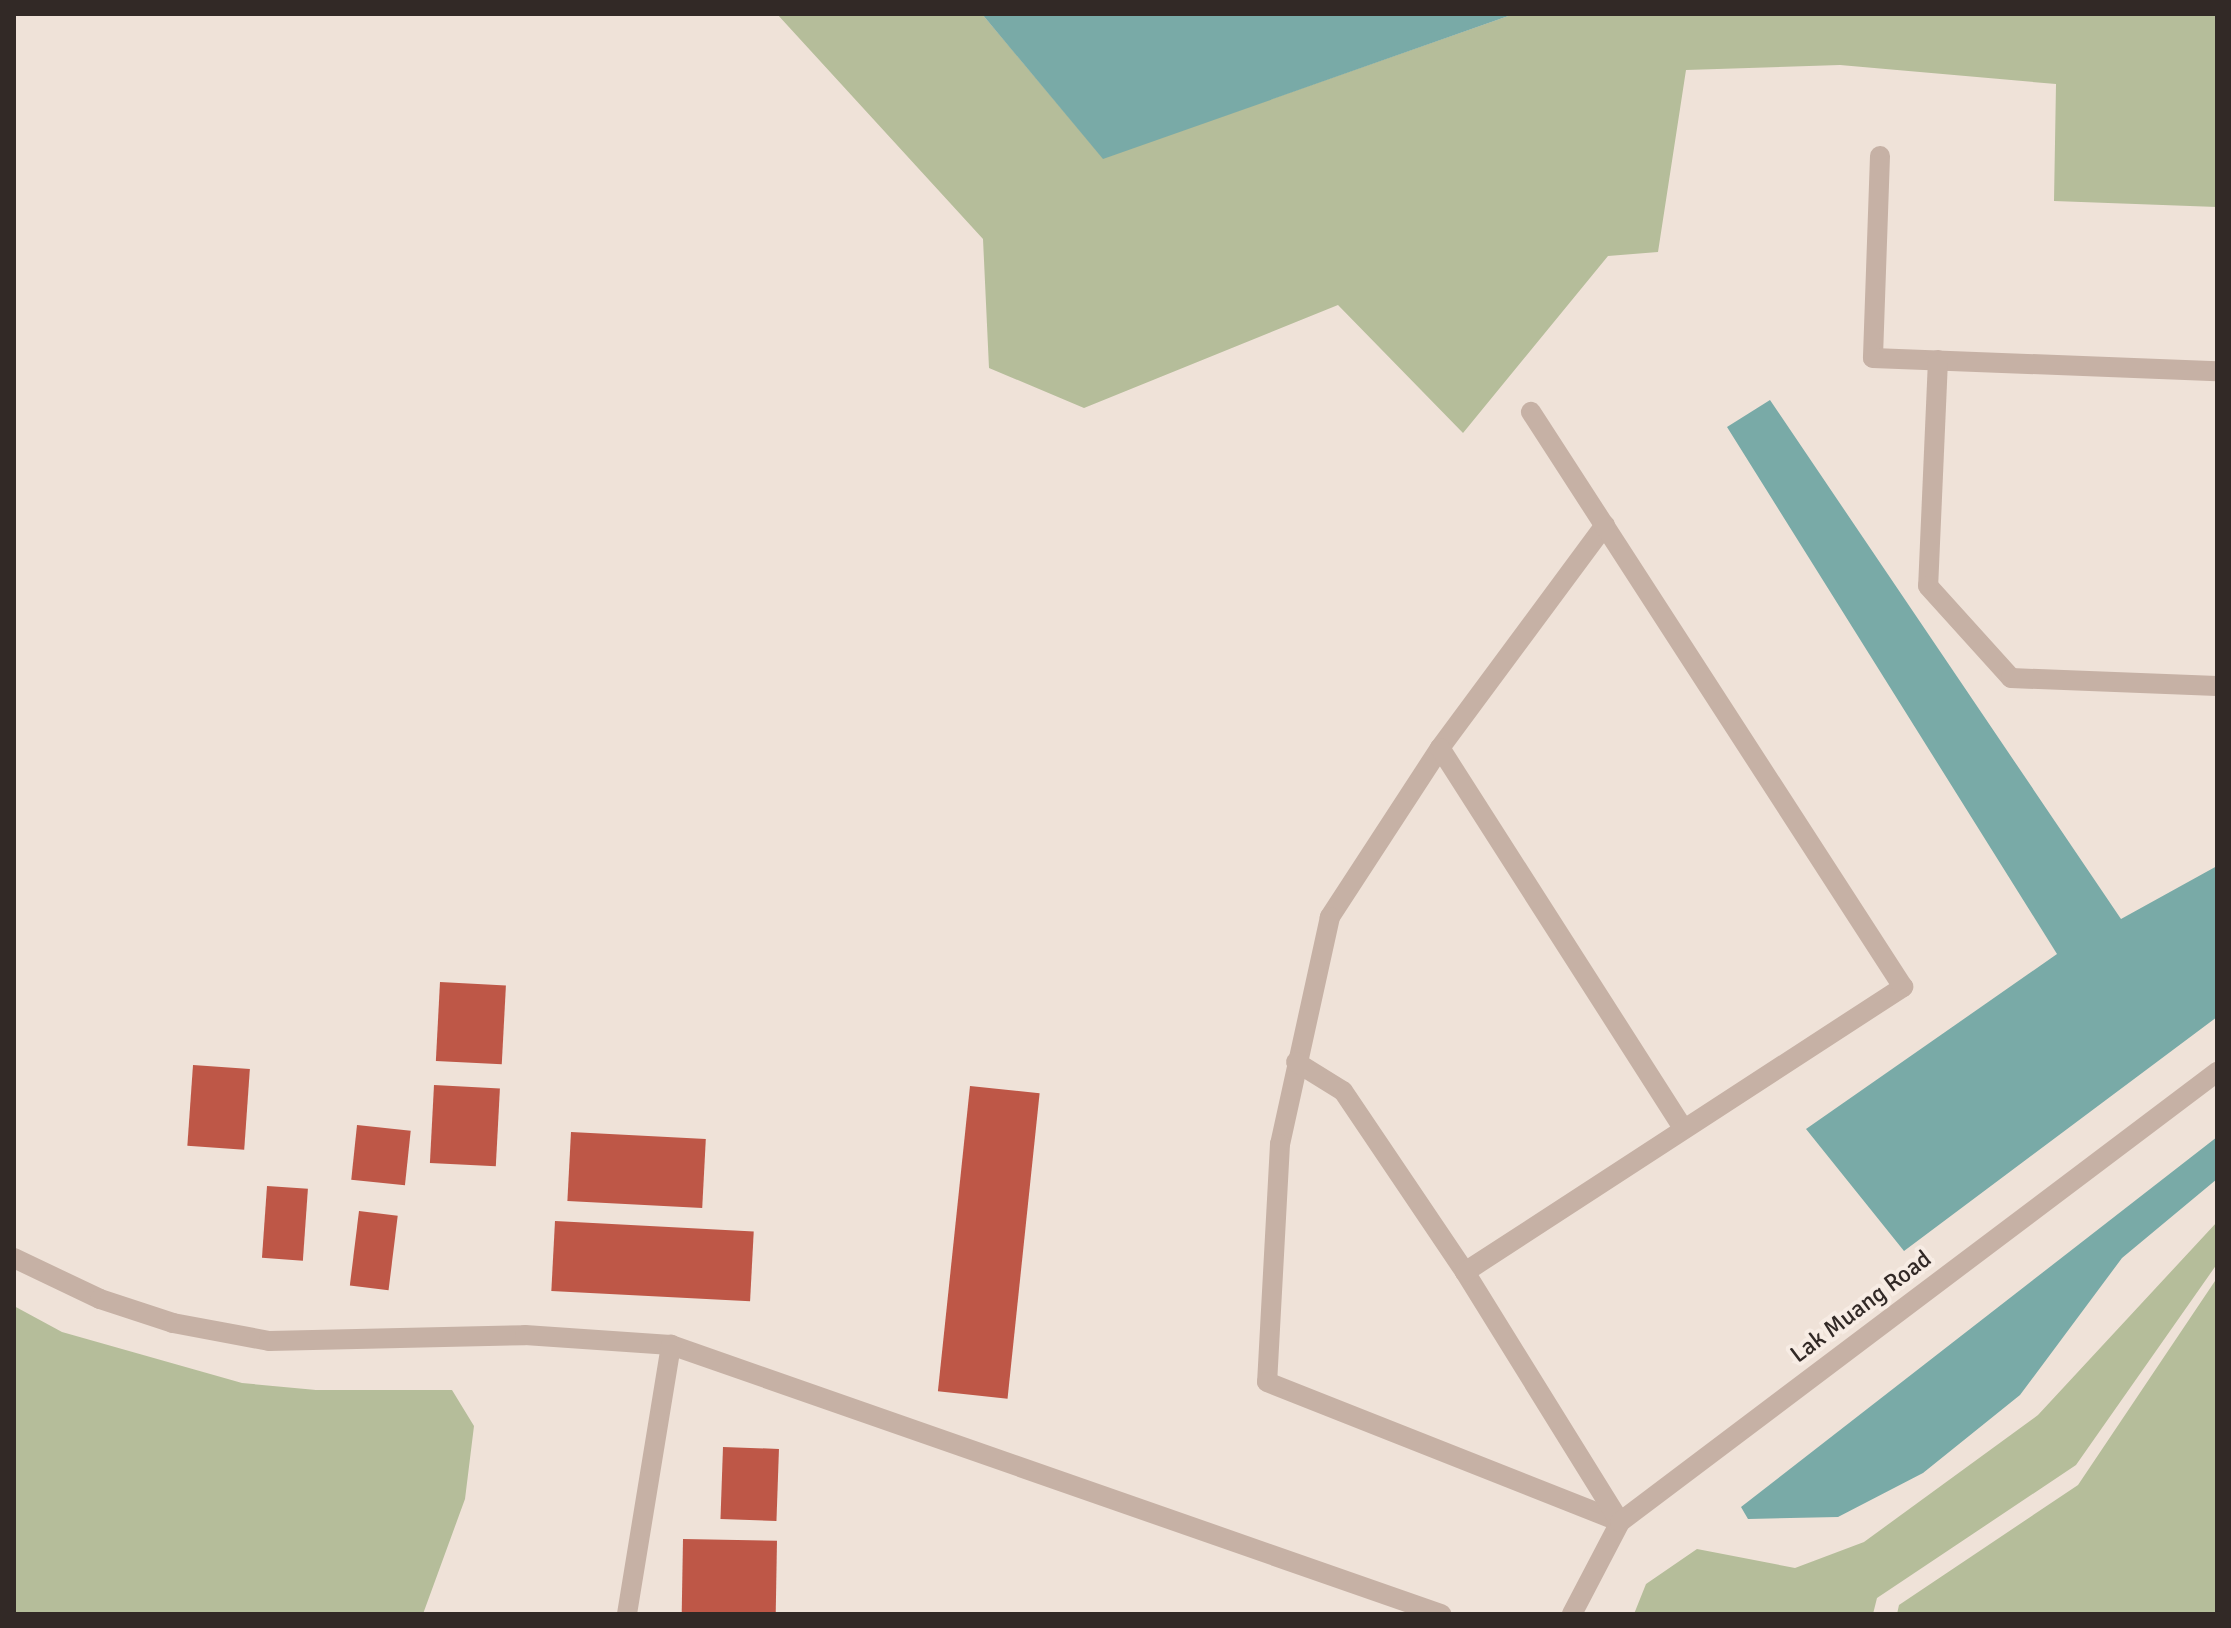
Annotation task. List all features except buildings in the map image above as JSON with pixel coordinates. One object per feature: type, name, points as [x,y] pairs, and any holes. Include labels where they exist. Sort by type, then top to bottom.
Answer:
[{"type":"street","points":[[1880,156],[1873,358],[2217,371]]},
{"type":"street","points":[[1938,360],[1928,586],[2011,678],[2217,686]]},
{"type":"street","points":[[1465,1272],[1903,987],[1531,412]]},
{"type":"street","points":[[1605,525],[1440,748],[1330,917],[1280,1144],[1267,1382],[1620,1522]]},
{"type":"street","points":[[1440,748],[1684,1129]]},
{"type":"street","points":[[1296,1062],[1343,1091],[1465,1272],[1620,1522]]},
{"type":"street","name":"Lak Muang Road","points":[[1572,1614],[1620,1522],[2217,1072]]},
{"type":"street","points":[[14,1258],[115,1304],[173,1323],[269,1341],[525,1335],[671,1345],[1441,1614]]},
{"type":"street","points":[[627,1614],[671,1345]]},
{"type":"green space","points":[[777,14],[982,14],[1103,158],[1514,14],[2217,14],[2217,207],[2054,201],[2056,84],[1840,65],[1686,70],[1658,252],[1608,256],[1463,433],[1338,305],[1084,408],[989,368],[983,239]]},
{"type":"green space","points":[[2217,1222],[2217,1264],[2076,1465],[1877,1598],[1873,1614],[1634,1614],[1646,1584],[1697,1549],[1795,1568],[1864,1542],[2038,1415]]},
{"type":"green space","points":[[2217,1278],[2217,1614],[1897,1614],[1899,1605],[2078,1485]]},
{"type":"green space","points":[[14,1306],[62,1332],[242,1383],[316,1390],[452,1390],[474,1426],[465,1499],[423,1614],[14,1614]]},
{"type":"water","points":[[982,14],[1514,14],[1103,159]]},
{"type":"water","points":[[1770,400],[2121,919],[2217,866],[2217,1017],[1904,1251],[1806,1129],[2057,954],[1727,427]]},
{"type":"water","points":[[2217,1137],[2217,1179],[2122,1258],[2020,1395],[1923,1473],[1838,1517],[1748,1519],[1741,1507]]}]
